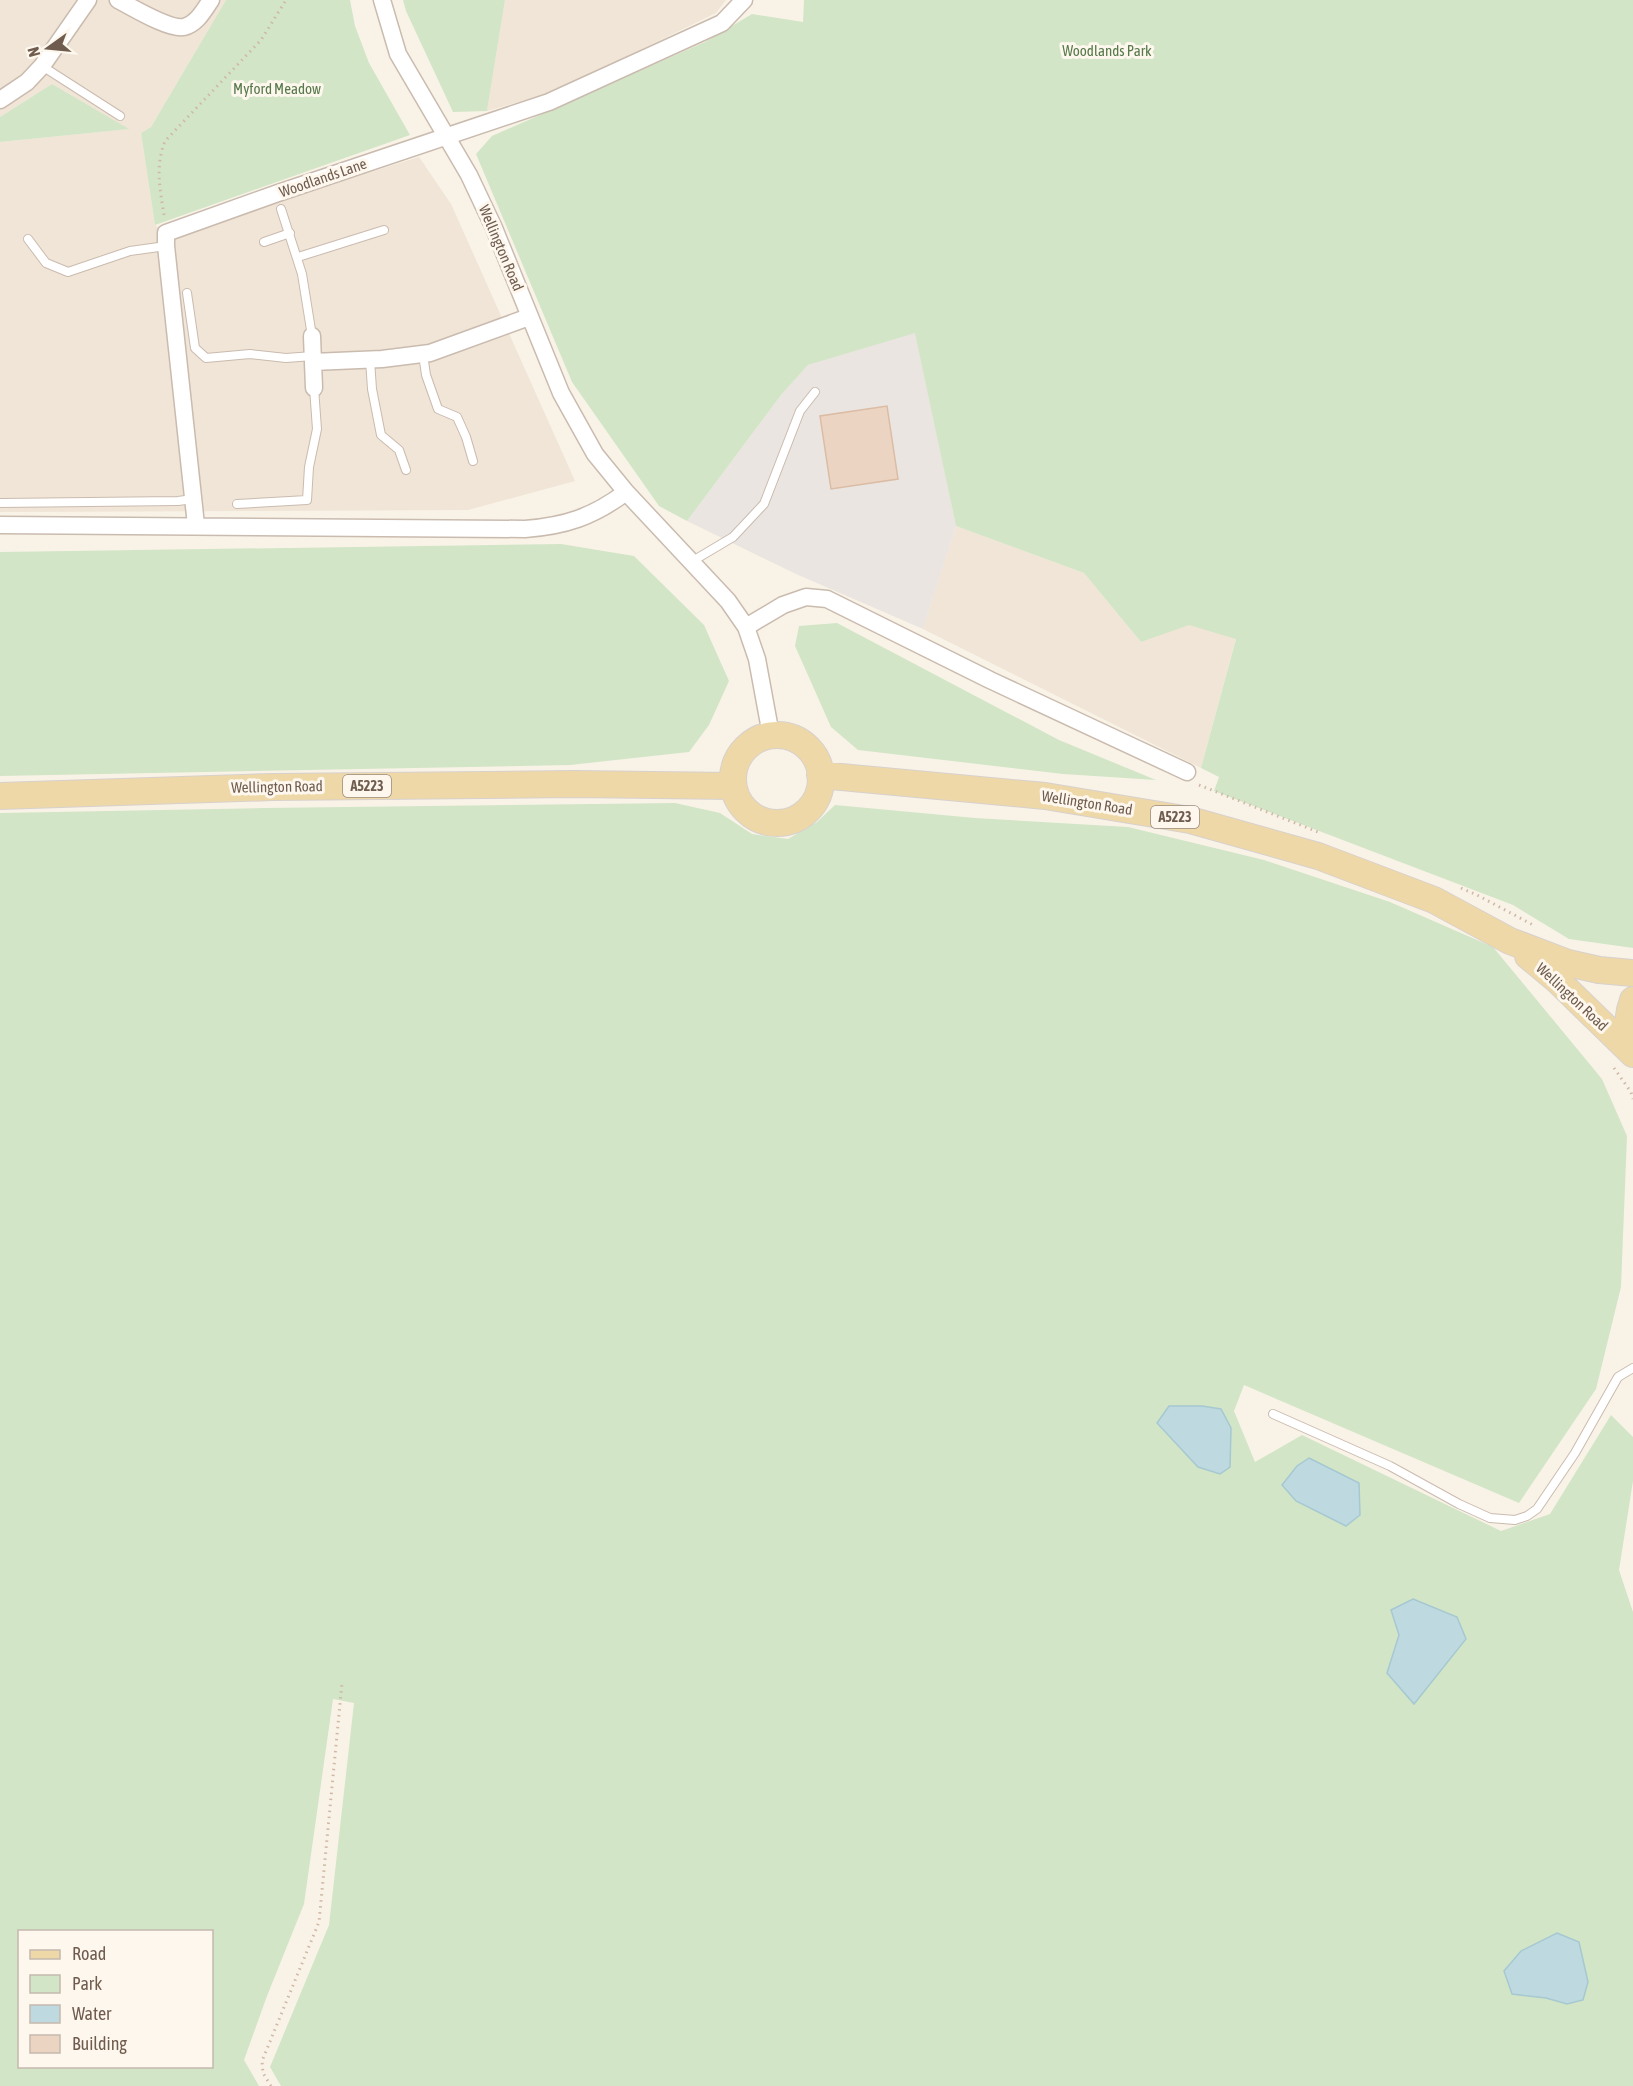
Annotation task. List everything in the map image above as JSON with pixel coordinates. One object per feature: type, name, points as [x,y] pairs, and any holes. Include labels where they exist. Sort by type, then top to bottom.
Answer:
[{"type":"main road","points":[[771,735],[785,736],[798,741],[817,761],[820,775],[819,790],[813,803],[803,814],[790,821],[775,823],[760,820],[748,812],[738,801],[733,786],[733,772],[746,747],[758,739],[771,735]]},
{"type":"main road","name":"Wellington Road","points":[[820,775],[1045,796],[1190,820],[1329,860],[1434,900],[1510,941],[1568,963],[1599,970],[1633,973]]},
{"type":"main road","name":"Wellington Road","points":[[0,796],[273,786],[574,784],[733,786]]},
{"type":"main road","name":"Wellington Road","points":[[1510,941],[1557,980],[1633,1054]]},
{"type":"main road","points":[[1633,1000],[1628,1021],[1633,1048]]},
{"type":"street","points":[[0,100],[27,82],[42,66],[88,0]]},
{"type":"street","points":[[118,0],[169,25],[183,27],[197,19],[211,0]]},
{"type":"street","name":"Wellington Road","points":[[382,0],[398,54],[421,97],[469,175],[494,228],[561,393],[595,454],[626,492],[728,601],[746,627],[757,659],[771,735]]},
{"type":"street","name":"Woodlands Lane","points":[[166,240],[278,193],[549,102],[722,23],[744,0]]},
{"type":"street","points":[[166,240],[196,525]]},
{"type":"street","points":[[313,359],[370,360],[423,354],[450,347],[529,316]]},
{"type":"street","points":[[312,336],[314,388]]},
{"type":"street","points":[[0,525],[514,529],[553,527],[593,514],[626,492]]},
{"type":"street","points":[[746,627],[783,605],[807,597],[827,599],[990,680],[1187,772]]},
{"type":"lane","points":[[42,66],[120,116]]},
{"type":"lane","points":[[281,209],[298,257],[312,336]]},
{"type":"lane","points":[[298,257],[384,230]]},
{"type":"lane","points":[[264,242],[290,233]]},
{"type":"lane","points":[[28,239],[46,262],[68,272],[166,240]]},
{"type":"lane","points":[[187,293],[195,348],[206,358],[250,354],[313,359]]},
{"type":"lane","points":[[423,354],[426,375],[438,409],[458,417],[473,461]]},
{"type":"lane","points":[[370,360],[372,389],[381,435],[399,450],[406,471]]},
{"type":"lane","points":[[237,504],[307,500],[309,467],[317,429],[314,388]]},
{"type":"lane","points":[[691,562],[733,537],[764,504],[800,411],[815,392]]},
{"type":"lane","points":[[0,503],[194,499]]},
{"type":"lane","points":[[1273,1414],[1390,1466],[1459,1504],[1490,1518],[1515,1520],[1537,1509],[1575,1453],[1618,1377],[1633,1368]]},
{"type":"path","points":[[166,240],[158,175],[160,154],[165,141],[261,40],[286,0]]},
{"type":"path","points":[[271,2086],[263,2073],[262,2061],[319,1922],[342,1683]]},
{"type":"shaded area","points":[[0,0],[226,0],[151,127],[141,133],[155,225],[166,233],[187,229],[419,157],[451,204],[575,481],[468,510],[0,512],[0,142],[128,129],[52,84],[0,117]]},
{"type":"shaded area","points":[[505,0],[726,0],[716,13],[553,92],[487,111]]},
{"type":"shaded area","points":[[916,332],[956,526],[923,629],[796,574],[687,521],[781,395],[808,365]]},
{"type":"shaded area","points":[[956,526],[1084,573],[1141,642],[1189,624],[1236,638],[1201,768],[923,629]]},
{"type":"green space","name":"Myford Meadow","points":[[226,0],[350,0],[355,26],[369,63],[410,135],[155,225],[141,133],[151,127]]},
{"type":"green space","points":[[403,0],[505,0],[487,111],[453,112]]},
{"type":"green space","name":"Woodlands Park","points":[[804,0],[1633,0],[1633,948],[1569,939],[1513,905],[1214,791],[1219,777],[1201,768],[1236,639],[1189,625],[1141,642],[1084,573],[956,526],[915,333],[808,365],[781,395],[687,521],[659,506],[572,382],[476,154],[492,136],[705,42],[752,14],[803,22]]},
{"type":"green space","points":[[52,84],[129,129],[0,142],[0,117]]},
{"type":"green space","points":[[561,544],[634,556],[704,625],[729,681],[709,725],[689,752],[570,765],[0,776],[0,552]]},
{"type":"green space","points":[[837,623],[1059,740],[1156,780],[1063,774],[858,750],[831,727],[795,646],[799,626]]},
{"type":"green space","points":[[675,803],[720,813],[752,834],[788,839],[817,822],[835,805],[975,818],[1128,827],[1264,860],[1390,902],[1493,947],[1602,1079],[1627,1136],[1621,1287],[1596,1389],[1519,1503],[1244,1385],[1234,1411],[1255,1462],[1302,1435],[1501,1531],[1550,1514],[1611,1415],[1633,1437],[1633,1481],[1619,1570],[1633,1612],[1633,2086],[281,2086],[270,2067],[329,1925],[354,1703],[333,1699],[304,1904],[244,2060],[259,2086],[0,2086],[0,813]],"holes":[[[1399,1635],[1414,1704],[1387,1673]]]},
{"type":"water","points":[[1169,1406],[1202,1406],[1221,1409],[1231,1428],[1230,1467],[1220,1474],[1198,1467],[1157,1423]]},
{"type":"water","points":[[1309,1458],[1359,1483],[1360,1515],[1346,1526],[1296,1501],[1282,1485],[1297,1466]]},
{"type":"water","points":[[1413,1599],[1457,1617],[1466,1639],[1414,1704],[1387,1673],[1399,1635],[1391,1610]]},
{"type":"water","points":[[1557,1933],[1579,1942],[1588,1982],[1583,2000],[1567,2004],[1546,1998],[1512,1994],[1504,1971],[1521,1951]]},
{"type":"building","points":[[887,406],[898,479],[831,489],[820,416]]}]
